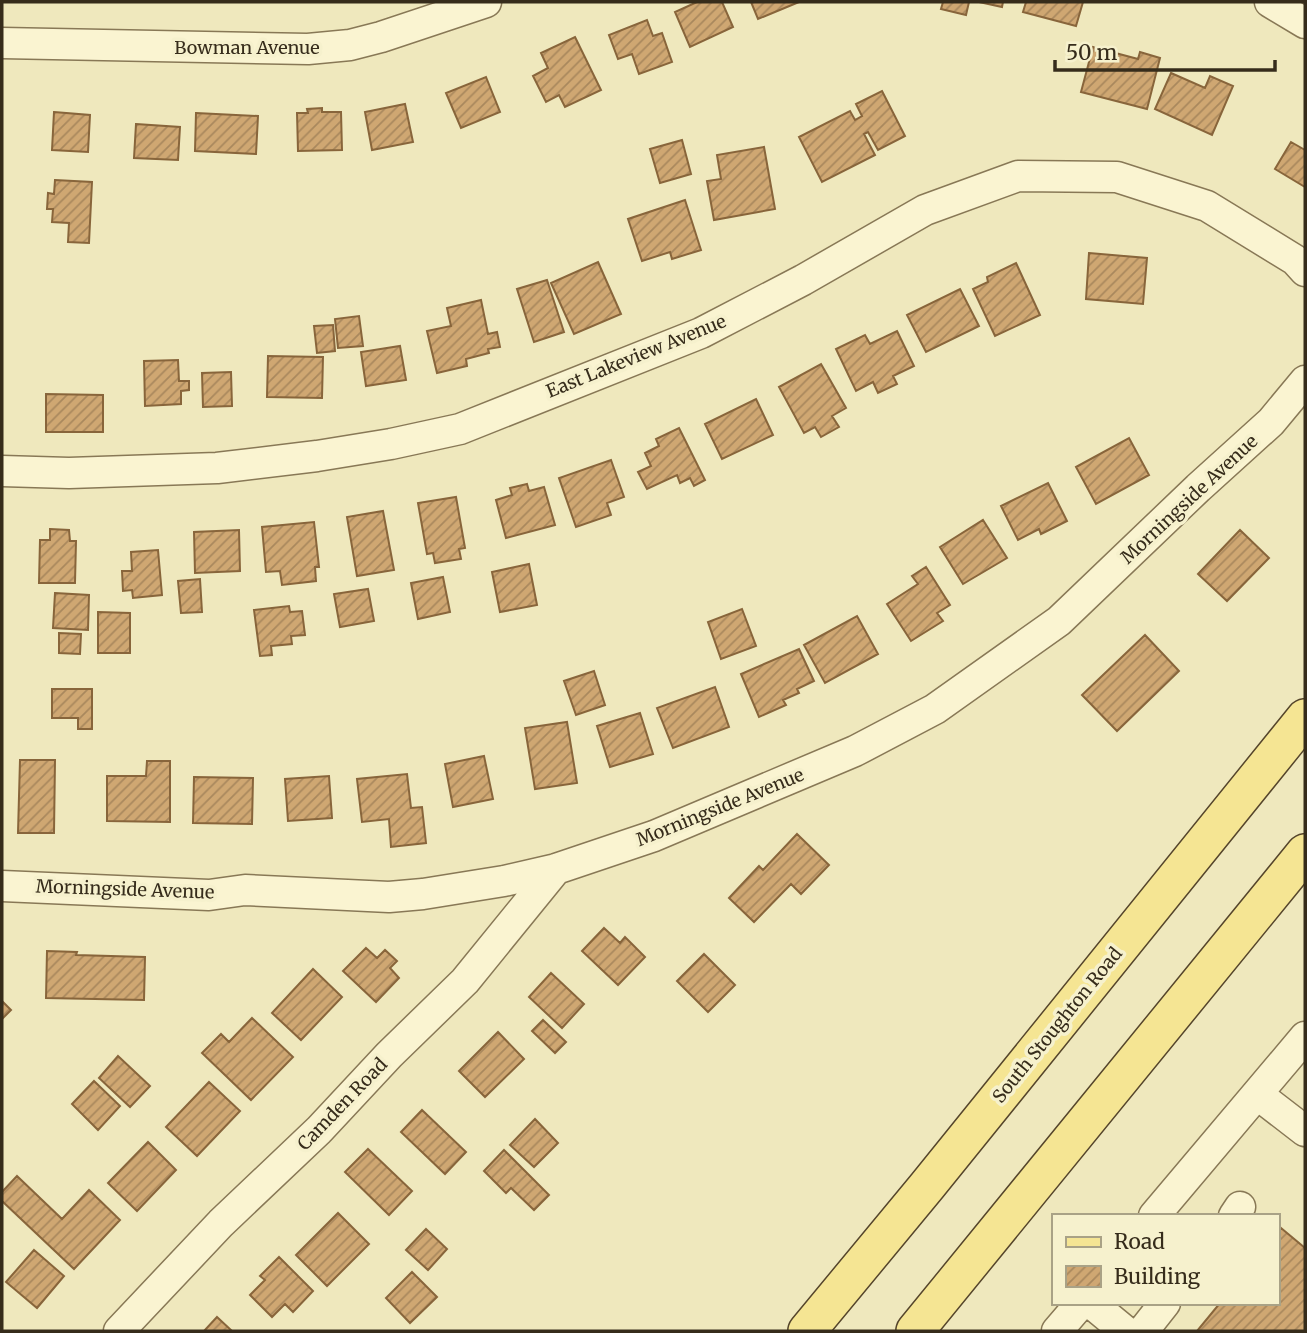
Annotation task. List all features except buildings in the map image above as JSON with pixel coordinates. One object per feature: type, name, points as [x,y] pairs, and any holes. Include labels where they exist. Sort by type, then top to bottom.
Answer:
[{"type":"main road","name":"South Stoughton Road","points":[[807,1331],[1305,718]]},
{"type":"main road","points":[[915,1331],[1305,853]]},
{"type":"street","name":"Bowman Avenue","points":[[2,43],[308,49],[350,45],[381,37],[485,2]]},
{"type":"street","points":[[1270,2],[1305,23]]},
{"type":"street","name":"East Lakeview Avenue","points":[[2,471],[69,473],[217,468],[317,456],[460,429],[701,333],[803,280],[925,210],[1018,176],[1117,177],[1207,206],[1295,260],[1305,271]]},
{"type":"street","name":"Morningside Avenue","points":[[2,886],[208,895],[245,890],[388,897],[504,881],[556,869],[654,836],[855,751],[935,709],[1059,621],[1271,422],[1305,381]]},
{"type":"street","name":"Camden Road","points":[[119,1331],[221,1223],[319,1130],[465,981],[556,869]]},
{"type":"street","points":[[1156,1214],[1305,1037]]},
{"type":"street","points":[[1257,1094],[1305,1131]]},
{"type":"street","points":[[1057,1331],[1078,1305]]},
{"type":"street","points":[[1093,1305],[1125,1331]]},
{"type":"street","points":[[1143,1331],[1163,1305]]}]
